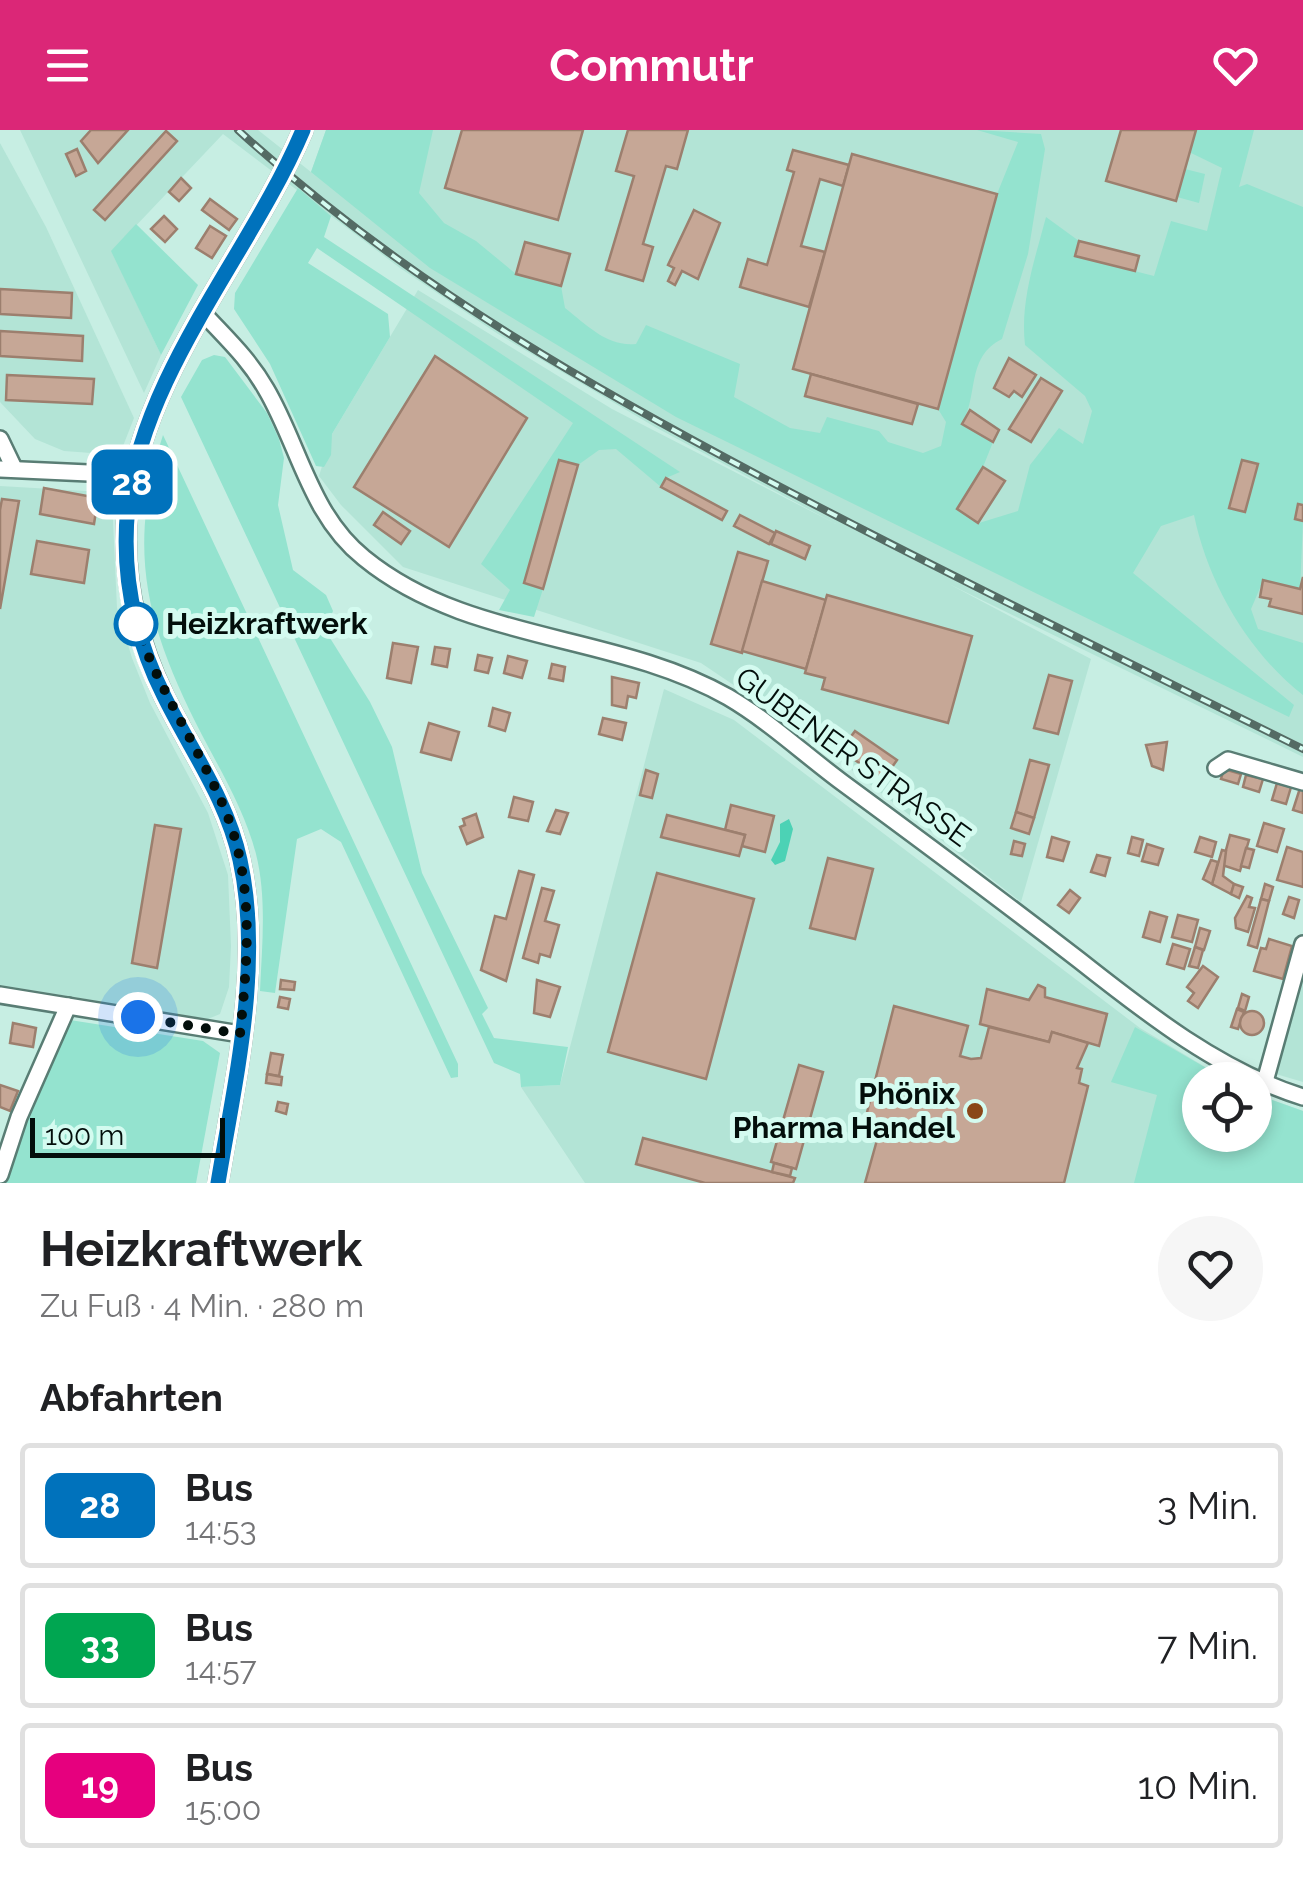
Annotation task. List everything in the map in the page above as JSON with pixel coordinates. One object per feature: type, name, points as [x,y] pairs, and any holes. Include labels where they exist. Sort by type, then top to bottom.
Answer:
[{"type":"main road","points":[[218,1183],[240,1034],[248,932],[240,858],[224,808],[164,697],[136,624],[127,569],[133,475],[167,384],[303,130]]},
{"type":"street","name":"GUBENER STRASSE","points":[[204,314],[239,347],[267,390],[295,459],[323,508],[359,554],[391,579],[436,605],[653,664],[728,698],[949,860],[1138,1007],[1227,1062]]},
{"type":"street","points":[[0,438],[6,467],[133,475]]},
{"type":"street","points":[[1216,768],[1228,760],[1303,782]]},
{"type":"street","points":[[1270,1062],[1303,944]]},
{"type":"street","points":[[0,994],[240,1034]]},
{"type":"street","points":[[0,1175],[19,1117],[68,1006]]},
{"type":"street","name":"GUBENER STRASSE","points":[[1272,1088],[1303,1098]]},
{"type":"shaded area","points":[[20,130],[258,130],[311,172],[326,130],[1303,130],[1303,757],[949,584],[1091,659],[1021,902],[803,732],[701,663],[403,567],[341,505],[319,476],[332,434],[418,290],[612,409],[836,524],[655,427],[498,334],[400,268],[223,134],[112,251],[161,355],[144,393]]},
{"type":"shaded area","points":[[326,130],[433,130],[419,193],[444,223],[476,241],[516,274],[561,286],[565,308],[598,333],[616,342],[636,344],[646,325],[740,364],[734,397],[790,428],[820,433],[827,417],[879,431],[888,442],[923,453],[941,446],[946,422],[938,409],[997,194],[1018,142],[977,130],[1041,134],[1045,149],[1028,254],[1002,339],[978,366],[962,424],[993,442],[983,467],[957,509],[979,523],[1018,511],[1030,465],[1059,428],[1083,444],[1092,411],[1085,396],[1025,345],[1027,296],[1046,217],[1079,241],[1075,256],[1154,276],[1171,221],[1207,231],[1222,168],[1189,152],[1196,130],[1254,130],[1239,187],[1247,184],[1303,207],[1303,505],[1298,505],[1295,519],[1303,521],[1300,589],[1263,581],[1251,609],[1258,629],[1303,643],[1303,695],[1265,658],[1233,614],[1209,566],[1194,515],[1161,526],[1133,573],[1294,705],[1289,717],[676,417],[430,268],[311,172]]},
{"type":"shaded area","points":[[0,143],[46,227],[134,418],[123,446],[105,454],[64,451],[35,439],[0,402]]},
{"type":"shaded area","points":[[1185,169],[1205,174],[1199,203],[1177,197]]},
{"type":"shaded area","points":[[298,188],[331,216],[324,237],[680,472],[666,478],[661,487],[616,449],[599,450],[578,465],[559,460],[524,582],[543,589],[534,617],[499,610],[510,590],[481,564],[573,423],[317,248],[308,263],[388,314],[390,337],[332,434],[331,455],[324,467],[316,466],[270,364],[234,309],[235,293]]},
{"type":"shaded area","points":[[136,224],[198,285],[161,355],[111,251]]},
{"type":"shaded area","points":[[214,355],[225,357],[267,413],[279,439],[284,458],[278,505],[293,570],[326,595],[333,611],[325,630],[370,702],[392,747],[422,873],[488,1008],[482,1014],[494,1038],[568,1047],[560,1085],[521,1087],[520,1074],[494,1063],[181,397],[202,360]]},
{"type":"shaded area","points":[[163,435],[458,1064],[458,1077],[451,1078],[341,842],[321,829],[297,839],[275,993],[260,991],[263,905],[256,854],[239,808],[183,697],[156,625],[148,590],[145,516]]},
{"type":"shaded area","points":[[0,486],[103,492],[112,499],[117,608],[132,658],[150,703],[208,813],[228,875],[229,987],[220,1014],[208,1019],[0,985]]},
{"type":"shaded area","points":[[664,689],[734,720],[1140,1028],[1197,1062],[1182,1062],[1182,1152],[1272,1152],[1272,1100],[1303,1111],[1303,1183],[585,1183],[521,1087],[560,1085]]},
{"type":"shaded area","points":[[789,819],[793,829],[785,861],[775,865],[771,860],[780,842],[780,824]]},
{"type":"shaded area","points":[[1303,980],[1303,1082],[1276,1074]]},
{"type":"shaded area","points":[[70,1020],[203,1041],[220,1053],[196,1183],[4,1183],[24,1120]]},
{"type":"shaded area","points":[[1135,1027],[1196,1062],[1182,1062],[1182,1152],[1272,1152],[1272,1100],[1303,1111],[1303,1183],[1134,1183],[1157,1095],[1111,1082]]},
{"type":"building","points":[[91,130],[128,130],[98,163],[81,141]]},
{"type":"building","points":[[462,130],[583,130],[558,220],[445,188]]},
{"type":"building","points":[[628,130],[688,130],[677,169],[666,166],[643,244],[653,247],[643,281],[606,270],[634,176],[616,171]]},
{"type":"building","points":[[1121,130],[1196,130],[1176,201],[1106,181]]},
{"type":"building","points":[[166,131],[177,141],[105,220],[94,210]]},
{"type":"building","points":[[77,149],[86,171],[76,176],[66,154]]},
{"type":"building","points":[[793,150],[849,165],[843,186],[820,179],[801,246],[825,252],[809,307],[740,287],[748,259],[767,265],[794,172],[787,170]]},
{"type":"building","points":[[852,154],[997,194],[938,409],[793,369]]},
{"type":"building","points":[[181,178],[191,188],[179,201],[169,192]]},
{"type":"building","points":[[210,199],[237,219],[229,230],[202,210]]},
{"type":"building","points":[[694,210],[720,223],[698,279],[682,271],[675,285],[668,281],[674,268],[668,265]]},
{"type":"building","points":[[164,216],[177,229],[165,242],[151,229]]},
{"type":"building","points":[[210,226],[226,236],[212,258],[196,248]]},
{"type":"building","points":[[1079,241],[1139,256],[1135,271],[1075,256]]},
{"type":"building","points":[[525,242],[570,254],[561,286],[516,274]]},
{"type":"building","points":[[0,289],[72,293],[71,318],[0,314]]},
{"type":"building","points":[[0,331],[83,336],[82,361],[0,356]]},
{"type":"building","points":[[435,356],[527,418],[449,547],[354,487]]},
{"type":"building","points":[[1009,358],[1036,375],[1022,397],[1014,391],[1009,397],[994,388]]},
{"type":"building","points":[[811,374],[918,404],[912,424],[805,396]]},
{"type":"building","points":[[7,375],[94,379],[92,404],[6,400]]},
{"type":"building","points":[[1041,378],[1062,391],[1031,442],[1009,429]]},
{"type":"building","points":[[970,410],[999,430],[993,442],[962,424]]},
{"type":"building","points":[[559,460],[578,465],[543,589],[524,583]]},
{"type":"building","points":[[1242,460],[1258,464],[1245,512],[1229,508]]},
{"type":"building","points":[[983,467],[1005,481],[978,523],[957,509]]},
{"type":"building","points":[[666,478],[727,511],[722,520],[661,487]]},
{"type":"building","points":[[44,488],[98,498],[94,524],[40,514]]},
{"type":"building","points":[[2,499],[19,501],[0,609],[0,510]]},
{"type":"building","points":[[1298,504],[1303,505],[1303,521],[1295,519]]},
{"type":"building","points":[[383,512],[410,531],[401,544],[374,525]]},
{"type":"building","points":[[740,515],[775,533],[769,544],[734,526]]},
{"type":"building","points":[[776,531],[810,546],[805,559],[771,544]]},
{"type":"building","points":[[37,541],[89,550],[84,583],[31,574]]},
{"type":"building","points":[[738,552],[768,561],[742,653],[711,644]]},
{"type":"building","points":[[1303,577],[1303,614],[1269,606],[1271,599],[1260,597],[1263,580],[1300,589]]},
{"type":"building","points":[[762,581],[826,600],[806,669],[742,651]]},
{"type":"building","points":[[827,595],[972,636],[948,723],[822,689],[825,678],[805,673]]},
{"type":"building","points":[[393,643],[418,647],[411,683],[387,678]]},
{"type":"building","points":[[435,647],[450,649],[447,667],[432,664]]},
{"type":"building","points":[[478,655],[492,658],[488,673],[475,670]]},
{"type":"building","points":[[508,656],[527,661],[522,678],[504,673]]},
{"type":"building","points":[[552,664],[565,667],[563,681],[549,678]]},
{"type":"building","points":[[1049,675],[1072,681],[1058,734],[1034,728]]},
{"type":"building","points":[[612,677],[639,683],[636,698],[628,696],[626,708],[612,705]]},
{"type":"building","points":[[493,708],[510,713],[505,731],[489,726]]},
{"type":"building","points":[[603,718],[626,723],[622,740],[599,734]]},
{"type":"building","points":[[429,723],[459,732],[451,760],[421,752]]},
{"type":"building","points":[[855,731],[897,760],[883,780],[841,750]]},
{"type":"building","points":[[1167,742],[1163,770],[1152,766],[1146,745]]},
{"type":"building","points":[[1030,760],[1049,765],[1034,818],[1016,812]]},
{"type":"building","points":[[1224,769],[1241,774],[1238,784],[1221,779]]},
{"type":"building","points":[[646,770],[658,774],[652,798],[640,795]]},
{"type":"building","points":[[1246,775],[1263,779],[1259,792],[1243,787]]},
{"type":"building","points":[[1277,783],[1291,787],[1286,804],[1272,800]]},
{"type":"building","points":[[1300,788],[1303,789],[1303,813],[1293,810]]},
{"type":"building","points":[[514,797],[533,802],[528,821],[509,817]]},
{"type":"building","points":[[731,805],[774,816],[765,852],[742,846],[745,835],[725,830]]},
{"type":"building","points":[[556,810],[568,813],[560,834],[547,831]]},
{"type":"building","points":[[1016,812],[1034,818],[1029,834],[1011,828]]},
{"type":"building","points":[[476,814],[483,837],[467,844],[460,827],[465,825],[463,819]]},
{"type":"building","points":[[667,815],[745,835],[739,856],[661,837]]},
{"type":"building","points":[[1264,823],[1284,829],[1277,852],[1257,846]]},
{"type":"building","points":[[155,825],[181,829],[157,968],[132,963]]},
{"type":"building","points":[[1230,835],[1249,840],[1240,871],[1222,865]]},
{"type":"building","points":[[1052,837],[1069,842],[1063,861],[1047,857]]},
{"type":"building","points":[[1132,837],[1143,840],[1139,856],[1128,853]]},
{"type":"building","points":[[1200,837],[1216,842],[1212,857],[1195,852]]},
{"type":"building","points":[[1014,841],[1025,844],[1022,856],[1011,854]]},
{"type":"building","points":[[1147,844],[1163,849],[1158,865],[1142,861]]},
{"type":"building","points":[[1287,847],[1303,852],[1303,887],[1277,880]]},
{"type":"building","points":[[1246,848],[1254,850],[1249,868],[1241,866]]},
{"type":"building","points":[[1222,850],[1226,851],[1223,876],[1234,884],[1231,894],[1212,884]]},
{"type":"building","points":[[1097,855],[1110,858],[1105,876],[1091,872]]},
{"type":"building","points":[[828,858],[873,869],[855,939],[810,928]]},
{"type":"building","points":[[1211,860],[1218,862],[1212,884],[1203,879]]},
{"type":"building","points":[[519,871],[534,875],[506,981],[481,970],[495,916],[506,919]]},
{"type":"building","points":[[657,873],[754,899],[706,1079],[608,1052]]},
{"type":"building","points":[[1234,884],[1243,887],[1239,898],[1231,894]]},
{"type":"building","points":[[1265,884],[1273,887],[1269,901],[1261,899]]},
{"type":"building","points":[[542,888],[554,891],[545,921],[559,925],[550,957],[540,954],[538,963],[523,958]]},
{"type":"building","points":[[1070,890],[1080,898],[1069,913],[1058,905]]},
{"type":"building","points":[[1247,896],[1252,898],[1249,907],[1255,908],[1248,932],[1236,928],[1235,918]]},
{"type":"building","points":[[1289,897],[1299,900],[1294,918],[1283,914]]},
{"type":"building","points":[[1261,899],[1269,901],[1257,948],[1248,945]]},
{"type":"building","points":[[1150,912],[1167,917],[1160,942],[1143,937]]},
{"type":"building","points":[[1178,915],[1198,920],[1192,942],[1172,937]]},
{"type":"building","points":[[1200,928],[1210,931],[1204,950],[1195,947]]},
{"type":"building","points":[[1269,939],[1292,946],[1283,979],[1254,971],[1261,948],[1266,949]]},
{"type":"building","points":[[1173,944],[1190,949],[1184,969],[1167,964]]},
{"type":"building","points":[[1195,947],[1203,950],[1198,968],[1189,966]]},
{"type":"building","points":[[1203,966],[1218,977],[1198,1008],[1188,1001],[1194,993],[1187,987]]},
{"type":"building","points":[[281,980],[295,982],[294,990],[280,989]]},
{"type":"building","points":[[537,980],[560,987],[550,1017],[534,1013]]},
{"type":"building","points":[[1038,985],[1045,988],[1045,997],[1107,1014],[1099,1046],[1052,1032],[1049,1042],[980,1024],[987,989],[1029,1000]]},
{"type":"building","points":[[1242,994],[1249,997],[1245,1011],[1238,1008]]},
{"type":"building","points":[[280,997],[290,999],[288,1009],[278,1007]]},
{"type":"building","name":"Phönix Pharma Handel","points":[[894,1006],[968,1026],[960,1056],[971,1059],[981,1058],[989,1027],[1049,1042],[1052,1032],[1088,1043],[1077,1068],[1082,1069],[1079,1083],[1088,1086],[1064,1183],[865,1183],[877,1140],[861,1136]]},
{"type":"building","points":[[1237,1009],[1244,1012],[1238,1029],[1231,1027]]},
{"type":"building","points":[[1252,1011],[1261,1014],[1261,1032],[1252,1035],[1243,1032],[1240,1023],[1243,1014]]},
{"type":"building","points":[[13,1023],[36,1028],[33,1047],[10,1043]]},
{"type":"building","points":[[271,1053],[283,1055],[279,1076],[267,1074]]},
{"type":"building","points":[[799,1065],[823,1072],[796,1169],[771,1162]]},
{"type":"building","points":[[267,1074],[282,1077],[281,1085],[266,1083]]},
{"type":"building","points":[[0,1085],[18,1091],[10,1111],[0,1107]]},
{"type":"building","points":[[278,1102],[288,1104],[286,1114],[276,1111]]},
{"type":"building","points":[[643,1138],[795,1178],[793,1183],[705,1183],[636,1164]]},
{"type":"building","points":[[774,1163],[792,1168],[790,1176],[772,1172]]},
{"type":"railway","points":[[238,130],[373,241],[444,291],[591,383],[881,539],[1303,749]]},
{"type":"bus line","name":"28","points":[[218,1183],[247,968],[247,898],[240,858],[224,808],[164,697],[136,624],[127,569],[128,507],[133,475],[167,384],[303,130]]},
{"type":"place","name":"Heizkraftwerk","points":[[136,624]]},
{"type":"place","name":"Phönix Pharma Handel","points":[[975,1111]]},
{"type":"route","points":[[136,624],[164,697],[224,808],[240,858],[248,932],[240,1034],[138,1017]]}]
